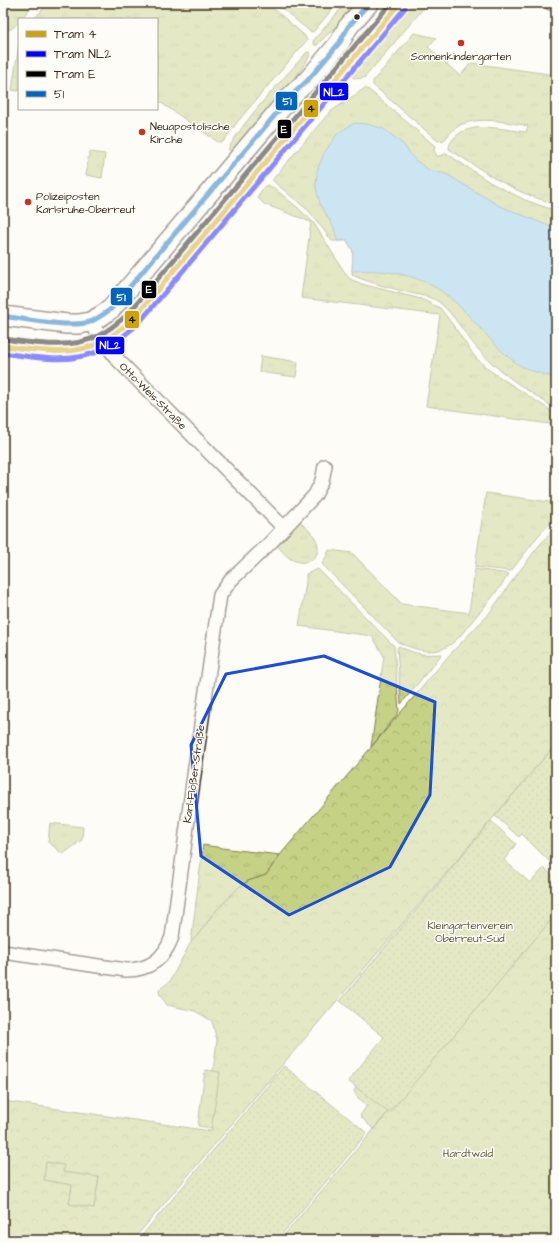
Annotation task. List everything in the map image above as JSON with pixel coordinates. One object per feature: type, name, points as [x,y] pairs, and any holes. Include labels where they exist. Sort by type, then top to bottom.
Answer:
[{"type":"street","points":[[3,316],[67,324],[79,324],[90,322],[111,309],[292,95],[308,80],[325,60],[340,42],[348,27],[369,3]]},
{"type":"street","points":[[551,3],[556,4]]},
{"type":"street","name":"Otto-Wels-Straße","points":[[90,322],[117,359],[284,528]]},
{"type":"street","name":"Karl-Flößer-Straße","points":[[3,952],[135,970],[152,964],[165,952],[172,937],[219,600],[223,591],[231,580],[315,496],[322,481],[325,466]]},
{"type":"highlighted area","points":[[324,656],[435,702],[430,795],[390,867],[289,915],[201,856],[191,745],[226,674]]},
{"type":"green space","points":[[3,3],[35,3],[22,18],[18,18],[18,23],[16,26],[3,30]]},
{"type":"green space","points":[[48,3],[267,3],[304,35],[307,40],[238,121],[223,142],[218,142],[158,101],[158,18],[35,18]]},
{"type":"green space","points":[[276,3],[330,3],[334,7],[312,32]]},
{"type":"green space","points":[[346,3],[359,3],[316,46],[313,41]]},
{"type":"green space","points":[[408,3],[428,3],[365,77],[352,77],[348,73]]},
{"type":"green space","points":[[414,33],[436,38],[428,47],[460,76],[471,63],[556,75],[556,205],[521,192],[494,178],[449,149],[454,138],[461,132],[469,129],[498,128],[526,132],[528,126],[492,120],[473,121],[464,123],[457,127],[444,140],[438,141],[373,85],[373,81]]},
{"type":"green space","points":[[18,50],[18,91],[12,90]]},
{"type":"green space","points":[[307,52],[311,54],[290,87],[234,153],[228,149],[245,123]]},
{"type":"green space","points":[[328,68],[248,164],[244,161]]},
{"type":"green space","points":[[339,77],[348,84],[348,88],[322,107],[267,176],[261,171]]},
{"type":"green space","points":[[365,88],[435,146],[434,151],[437,156],[445,154],[449,155],[491,183],[525,200],[556,211],[556,409],[515,382],[487,358],[478,349],[450,312],[439,302],[428,297],[380,285],[354,276],[352,274],[353,251],[347,241],[332,241],[310,212],[273,181],[273,179],[329,113]]},
{"type":"green space","points":[[89,152],[105,154],[102,178],[86,175]]},
{"type":"green space","points":[[267,185],[274,188],[313,222],[347,276],[352,280],[365,285],[421,299],[440,308],[475,357],[489,370],[556,414],[556,425],[426,406],[440,315],[301,298],[311,222],[264,204],[257,197]]},
{"type":"green space","points":[[261,356],[298,362],[296,377],[259,372]]},
{"type":"green space","points":[[486,493],[556,503],[556,517],[538,536],[511,571],[475,567]]},
{"type":"green space","points":[[300,522],[312,534],[318,544],[317,554],[310,561],[305,562],[299,562],[291,559],[284,554],[277,545]]},
{"type":"green space","points":[[556,526],[556,744],[133,1240],[3,1240],[3,1101],[211,1131],[220,1072],[213,1071],[217,1040],[212,1021],[195,1011],[167,1005],[160,995],[159,990],[170,981],[191,942],[214,913],[239,887],[248,881],[266,875],[280,855],[451,653],[488,615],[537,548]],"holes":[[[46,1162],[64,1165],[63,1172],[99,1177],[94,1208],[69,1204],[72,1185],[44,1180]]]},
{"type":"green space","points":[[329,550],[352,553],[402,604],[469,613],[475,569],[509,574],[492,598],[458,639],[441,649],[427,651],[412,648],[398,642],[322,564]]},
{"type":"green space","points":[[318,569],[394,646],[399,711],[371,747],[384,656],[372,636],[299,626],[306,574]]},
{"type":"green space","points":[[399,646],[420,654],[442,654],[401,704],[397,648]]},
{"type":"green space","points":[[556,744],[556,868],[522,834],[519,837],[495,816]]},
{"type":"green space","name":"Kleingartenverein Oberreut-Süd","points":[[491,821],[516,844],[504,860],[530,883],[544,868],[556,879],[556,914],[389,1113],[348,1081],[384,1037],[340,1001]]},
{"type":"green space","points":[[50,823],[83,827],[82,840],[63,854],[48,842]]},
{"type":"green space","points":[[203,845],[280,855],[266,875],[248,881],[239,887],[214,913],[191,942]]},
{"type":"green space","name":"Hardtwald","points":[[556,914],[556,1240],[280,1240]]},
{"type":"green space","points":[[284,1066],[367,1133],[277,1240],[138,1240]]},
{"type":"green space","points":[[205,1070],[220,1072],[212,1128],[198,1126]]},
{"type":"green space","points":[[356,1087],[388,1112],[373,1129],[360,1116],[367,1105],[357,1097],[354,1091]]},
{"type":"green space","points":[[46,1162],[64,1165],[64,1172],[99,1177],[94,1208],[69,1204],[72,1185],[43,1180]]},
{"type":"water","points":[[354,123],[367,124],[384,129],[403,144],[415,160],[429,170],[446,174],[498,205],[556,229],[556,377],[530,370],[516,363],[498,347],[466,312],[448,296],[426,283],[402,274],[390,272],[352,271],[353,251],[347,240],[337,241],[334,228],[320,204],[316,188],[317,171],[324,153],[338,133]]},
{"type":"tram line","name":"E","points":[[4,339],[52,344],[75,343],[98,336],[125,317],[391,3]]},
{"type":"tram line","name":"4","points":[[3,346],[41,351],[79,350],[103,341],[115,334],[133,319],[400,3]]},
{"type":"tram line","name":"NL2","points":[[3,353],[55,359],[81,357],[109,346],[138,324],[405,8]]},
{"type":"transit line","name":"51","points":[[3,316],[60,324],[82,324],[93,321],[111,309],[292,95],[308,80],[325,60],[340,42],[348,27],[369,3]]},
{"type":"place","name":"Sonnenkindergarten","points":[[461,43]]},
{"type":"place","name":"Neuapostolische Kirche","points":[[142,132]]},
{"type":"place","name":"Polizeiposten Karlsruhe-Oberreut","points":[[28,202]]}]
